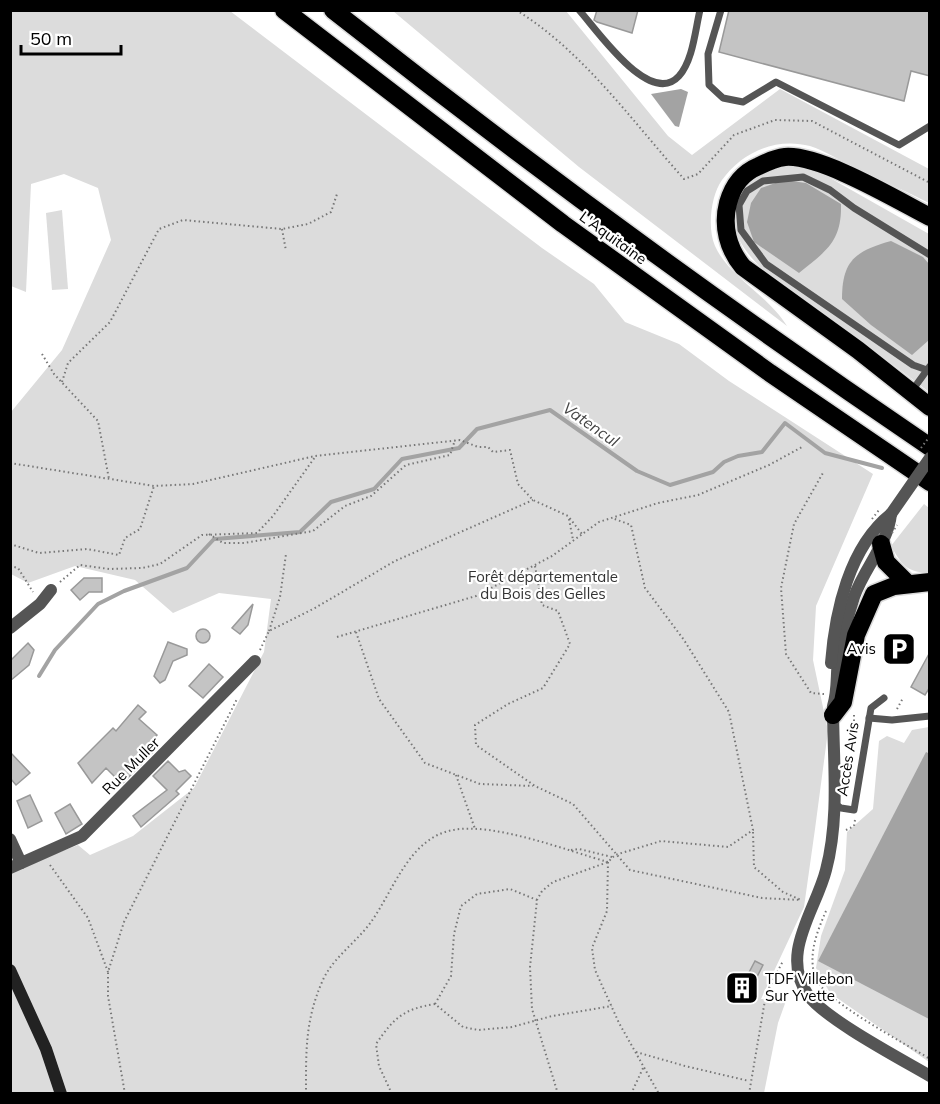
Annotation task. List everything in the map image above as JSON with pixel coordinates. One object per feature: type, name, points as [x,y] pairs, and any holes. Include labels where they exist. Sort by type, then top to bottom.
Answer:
[{"type":"highway","name":"L'Aquitaine","points":[[284,10],[562,224],[770,374],[930,482]]},
{"type":"highway","name":"L'Aquitaine","points":[[333,10],[579,200],[786,349],[930,447]]},
{"type":"highway","points":[[930,217],[823,165],[786,157],[771,160],[740,178],[731,193],[727,207],[727,237],[732,253],[743,267],[930,407]]},
{"type":"highway","points":[[883,532],[886,562],[908,584]]},
{"type":"highway","points":[[832,705],[843,702],[856,635],[874,594],[908,584],[930,582]]},
{"type":"main road","points":[[10,970],[46,1049],[61,1094]]},
{"type":"street","points":[[832,705],[837,694],[838,659],[855,597],[891,514],[930,458]]},
{"type":"street","points":[[883,532],[856,561],[843,594],[832,645],[834,803],[832,840],[826,871],[802,929],[797,951],[799,974],[808,995],[826,1012],[930,1076]]},
{"type":"street","points":[[10,628],[40,604],[51,590]]},
{"type":"street","name":"Rue Muller","points":[[16,866],[82,836],[255,661]]},
{"type":"street","points":[[10,840],[16,866]]},
{"type":"lane","points":[[579,10],[636,75],[654,84],[669,83],[679,76],[687,62],[700,10]]},
{"type":"lane","points":[[721,10],[708,54],[709,85],[723,98],[743,102],[776,82],[899,145],[930,126]]},
{"type":"lane","points":[[911,392],[928,368],[912,365],[766,264],[751,248],[741,230],[739,205],[747,191],[763,181],[803,177],[830,190],[854,208],[930,255]]},
{"type":"lane","name":"Accès Avis","points":[[834,803],[842,808],[854,810],[871,708],[884,698]]},
{"type":"lane","points":[[869,718],[892,720],[930,717]]},
{"type":"path","points":[[516,10],[546,29],[583,66],[684,180],[698,174],[734,135],[774,120],[812,121],[930,183]]},
{"type":"path","points":[[62,382],[68,363],[110,322],[159,229],[183,220],[282,229],[308,224],[330,212],[337,194]]},
{"type":"path","points":[[282,229],[286,251]]},
{"type":"path","points":[[42,354],[54,374],[98,421],[110,478]]},
{"type":"path","points":[[209,534],[223,543],[244,543],[312,531],[345,506],[371,496],[406,465],[450,455],[454,440]]},
{"type":"path","points":[[10,463],[154,486],[193,484],[315,456],[460,440],[478,447],[488,447],[493,452],[510,450],[518,484],[533,500],[568,516],[582,534]]},
{"type":"path","points":[[336,637],[476,596],[536,566],[599,522],[658,502],[698,495],[770,465],[801,447]]},
{"type":"path","points":[[51,590],[80,565],[109,569],[160,564],[202,535],[257,533],[273,516],[315,456]]},
{"type":"path","points":[[824,471],[794,524],[781,588],[786,654],[811,693],[832,705]]},
{"type":"path","points":[[10,544],[39,553],[87,549],[119,555],[125,538],[140,529],[154,486]]},
{"type":"path","points":[[269,631],[315,608],[394,561],[533,500]]},
{"type":"path","points":[[568,516],[574,541]]},
{"type":"path","points":[[536,566],[542,605],[558,611],[570,644],[543,688],[508,704],[475,725],[476,745],[535,786],[573,804],[614,856],[630,870],[762,898],[804,901],[783,892],[754,867],[753,830],[729,712],[684,640],[645,588],[631,525],[612,518]]},
{"type":"path","points":[[255,661],[269,631],[280,597],[286,554]]},
{"type":"path","points":[[10,566],[18,568],[40,604]]},
{"type":"path","points":[[356,632],[379,699],[425,763],[480,784],[535,786]]},
{"type":"path","points":[[125,1094],[108,996],[108,972],[124,922],[239,695]]},
{"type":"path","points":[[456,776],[475,829]]},
{"type":"path","points":[[306,1094],[305,1035],[322,982],[331,966],[371,922],[395,878],[432,837],[453,830],[475,829],[571,850],[608,862]]},
{"type":"path","points":[[558,1094],[535,1021],[530,967],[537,900],[542,891],[553,882],[608,862],[614,856],[661,841],[728,847],[753,830]]},
{"type":"path","points":[[571,850],[579,849],[614,856]]},
{"type":"path","points":[[43,854],[88,918],[108,972]]},
{"type":"path","points":[[608,862],[607,911],[592,948],[595,970],[659,1094]]},
{"type":"path","points":[[435,1004],[451,976],[454,934],[461,906],[477,894],[510,889],[537,900]]},
{"type":"path","points":[[826,910],[813,948],[816,980],[830,996],[930,1059]]},
{"type":"path","points":[[749,1094],[766,994],[786,957]]},
{"type":"path","points":[[392,1094],[379,1066],[376,1044],[392,1022],[412,1007],[435,1004],[464,1027],[478,1030],[512,1027],[612,1005]]},
{"type":"path","points":[[636,1052],[750,1081]]},
{"type":"path","points":[[631,1094],[644,1066]]},
{"type":"green space","name":"Forêt départementale du Bois des Gelles","points":[[11,11],[230,11],[542,248],[594,284],[625,322],[679,344],[729,381],[873,474],[816,606],[813,660],[828,731],[804,907],[761,999],[787,998],[778,1023],[764,1093],[11,1093],[10,852],[18,868],[78,845],[90,855],[133,836],[194,788],[264,652],[271,599],[219,593],[173,613],[135,580],[75,566],[28,583],[11,574],[11,412],[62,350],[111,240],[98,188],[64,174],[31,184],[26,292],[11,286]]},
{"type":"green space","points":[[393,11],[566,11],[668,136],[692,155],[780,89],[929,169],[929,203],[810,146],[772,145],[739,162],[722,180],[715,194],[711,212],[711,230],[715,246],[729,267],[770,305],[787,326],[579,167]]},
{"type":"green space","points":[[788,163],[816,170],[929,234],[929,392],[779,282],[747,252],[733,221],[738,195],[746,184],[758,175]]},
{"type":"green space","points":[[62,210],[68,289],[52,290],[46,213]]},
{"type":"green space","points":[[924,504],[929,508],[929,573],[910,569],[898,558],[891,546]]},
{"type":"green space","points":[[929,727],[929,1062],[830,993],[816,968],[821,936],[845,870],[847,832],[873,809],[879,741],[887,736],[904,743],[912,730]]},
{"type":"shaded area","points":[[681,89],[688,92],[679,127],[675,126],[651,94]]},
{"type":"shaded area","points":[[784,180],[806,183],[841,204],[839,228],[835,237],[824,252],[799,273],[754,242],[747,222],[751,203],[761,188]]},
{"type":"shaded area","points":[[891,241],[923,257],[929,264],[929,340],[912,355],[871,325],[842,299],[845,275],[853,260],[868,249]]},
{"type":"shaded area","points":[[926,752],[930,754],[929,1019],[818,961]]},
{"type":"building","points":[[597,10],[638,10],[632,33],[597,22],[594,20]]},
{"type":"building","points":[[729,10],[930,10],[930,76],[911,71],[904,101],[719,52]]},
{"type":"building","points":[[84,578],[102,578],[102,592],[89,592],[80,600],[71,590]]},
{"type":"building","points":[[253,604],[248,625],[240,634],[232,628]]},
{"type":"building","points":[[203,629],[208,631],[210,636],[208,641],[203,643],[198,641],[196,636],[198,631]]},
{"type":"building","points":[[168,642],[187,649],[187,655],[173,661],[165,680],[160,683],[154,676]]},
{"type":"building","points":[[28,643],[34,650],[29,665],[10,681],[10,661]]},
{"type":"building","points":[[930,652],[930,687],[925,695],[911,687]]},
{"type":"building","points":[[209,664],[223,677],[203,698],[189,686]]},
{"type":"building","points":[[138,705],[146,712],[139,719],[157,735],[151,742],[157,748],[122,784],[106,768],[92,783],[78,763],[113,728],[116,731]]},
{"type":"building","points":[[10,752],[30,773],[16,785],[10,778]]},
{"type":"building","points":[[168,761],[179,772],[185,770],[191,776],[176,791],[179,794],[141,827],[133,816],[167,790],[153,776]]},
{"type":"building","points":[[30,795],[42,821],[28,828],[17,801]]},
{"type":"building","points":[[70,804],[82,824],[66,834],[55,813]]},
{"type":"building","name":"TDF Villebon Sur Yvette","points":[[755,961],[763,965],[744,1002],[733,997],[736,989],[729,986],[735,975],[745,980]]},
{"type":"waterway","name":"Vatencul","points":[[215,539],[300,532],[331,502],[374,489],[402,459],[459,448],[477,429],[550,410],[637,471],[670,485],[713,472],[724,462],[738,456],[762,452],[785,423],[825,453],[882,468]]},
{"type":"waterway","points":[[39,676],[55,650],[98,604],[124,591],[187,568],[214,539]]},
{"type":"place","name":"Avis","points":[[899,649]]},
{"type":"place","name":"TDF Villebon Sur Yvette","points":[[742,988]]}]
